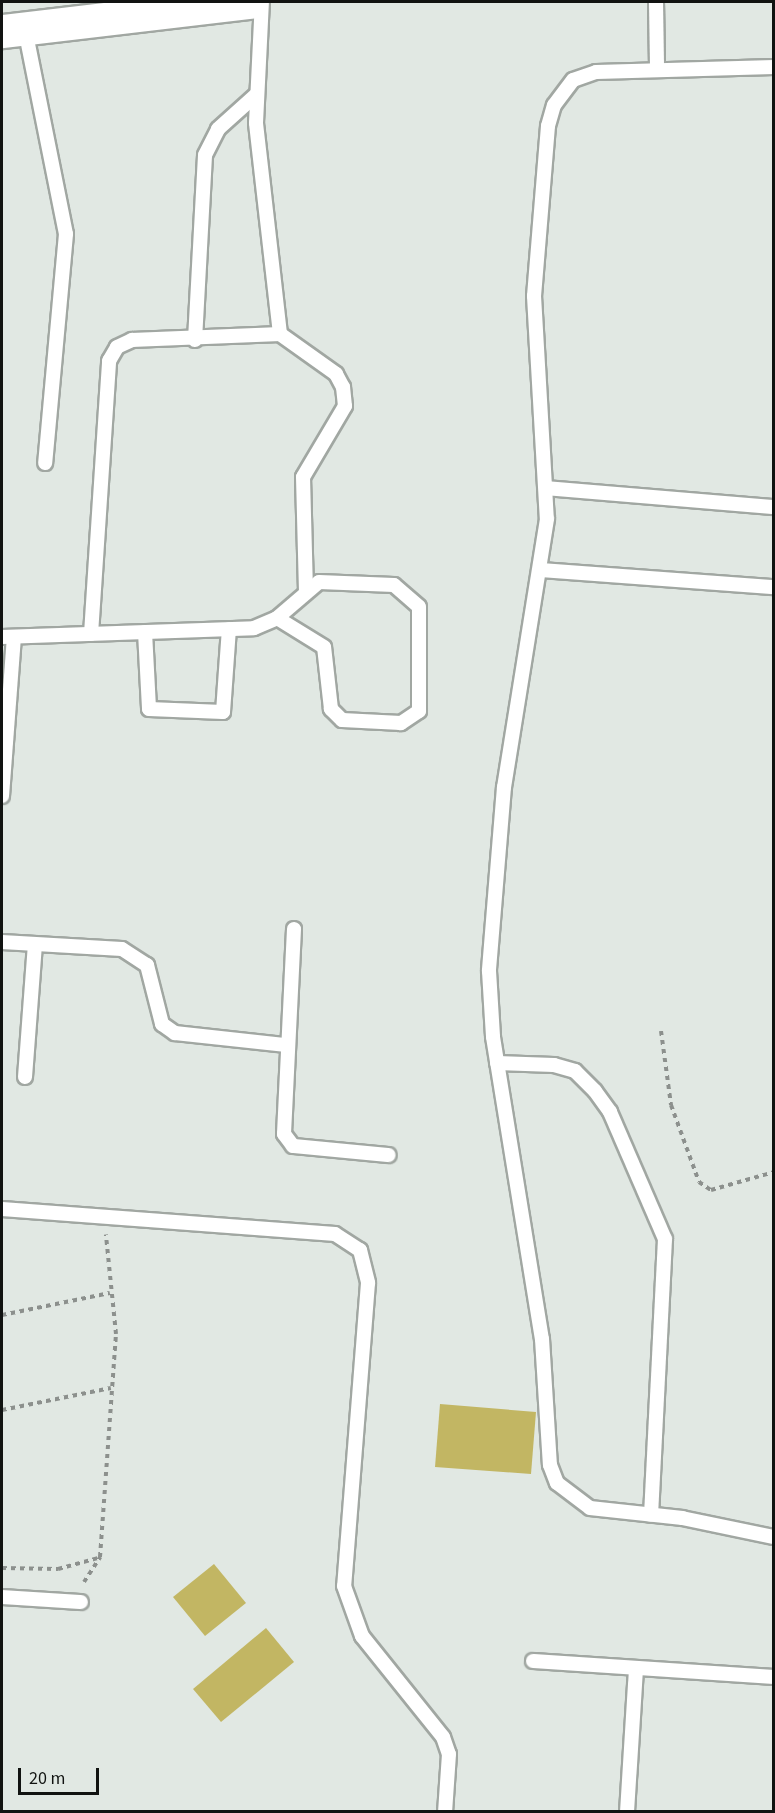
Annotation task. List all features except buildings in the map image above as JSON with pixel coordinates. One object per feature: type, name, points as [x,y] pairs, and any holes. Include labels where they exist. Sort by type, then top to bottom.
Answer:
[{"type":"main road","points":[[13,30],[250,2]]},
{"type":"lane","points":[[262,2],[257,94],[280,334]]},
{"type":"lane","points":[[656,2],[657,69]]},
{"type":"lane","points":[[13,30],[66,234],[45,462]]},
{"type":"lane","points":[[774,67],[720,72],[657,69],[596,72],[573,80],[554,105],[548,126],[534,296],[546,488],[542,570],[504,787],[489,970],[497,1064],[543,1348],[550,1465],[568,1496],[590,1508],[651,1515],[774,1537]]},
{"type":"lane","points":[[195,340],[206,155],[218,129],[257,94]]},
{"type":"lane","points":[[91,634],[108,361],[117,347],[132,340],[195,340],[280,334],[336,374],[343,387],[345,406],[303,477],[306,590]]},
{"type":"lane","points":[[546,488],[774,507]]},
{"type":"lane","points":[[542,570],[774,587]]},
{"type":"lane","points":[[2,796],[8,637],[254,628],[277,618],[306,590],[319,582],[394,585],[419,607],[419,711],[410,721],[342,720],[331,709],[324,646],[277,618]]},
{"type":"lane","points":[[145,632],[149,709],[223,712],[229,629]]},
{"type":"lane","points":[[294,929],[282,1120],[292,1146],[389,1155]]},
{"type":"lane","points":[[2,942],[135,955],[147,965],[162,1024],[175,1034],[286,1045]]},
{"type":"lane","points":[[25,1077],[35,944]]},
{"type":"lane","points":[[497,1064],[554,1065],[574,1071],[595,1090],[610,1112],[665,1239],[651,1515]]},
{"type":"lane","points":[[2,1209],[335,1234],[360,1250],[368,1283],[344,1586],[362,1636],[443,1737],[449,1754],[445,1812]]},
{"type":"lane","points":[[2,1598],[77,1602]]},
{"type":"lane","points":[[533,1661],[774,1677]]},
{"type":"lane","points":[[627,1812],[636,1668]]},
{"type":"path","points":[[661,1030],[671,1105],[699,1182],[711,1190],[774,1172]]},
{"type":"path","points":[[77,1602],[100,1557],[116,1334],[110,1293],[104,1216]]},
{"type":"path","points":[[2,1315],[110,1293]]},
{"type":"path","points":[[2,1410],[111,1388]]},
{"type":"path","points":[[2,1568],[58,1569],[100,1557]]},
{"type":"shaded area","points":[[440,1404],[536,1412],[531,1474],[435,1467]]},
{"type":"shaded area","points":[[214,1564],[246,1603],[205,1636],[173,1597]]},
{"type":"shaded area","points":[[266,1628],[294,1662],[221,1722],[193,1689]]}]
